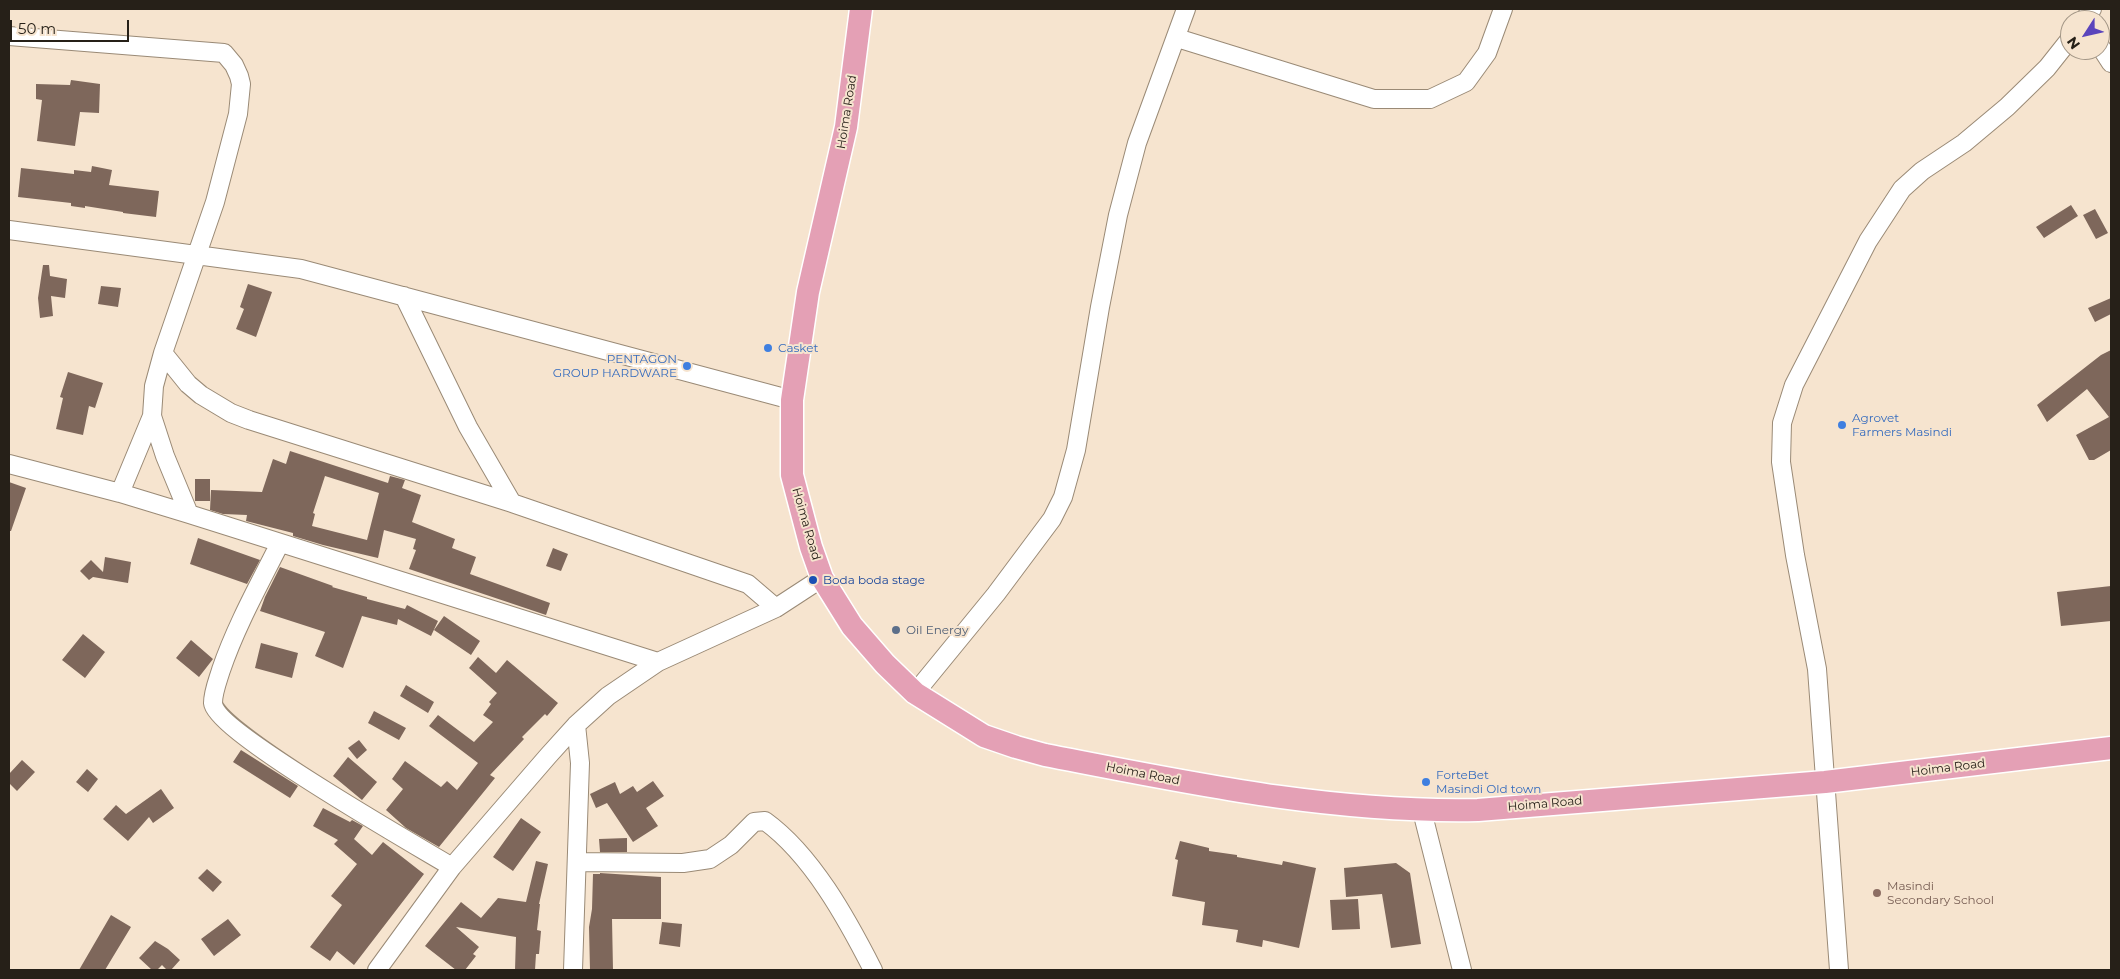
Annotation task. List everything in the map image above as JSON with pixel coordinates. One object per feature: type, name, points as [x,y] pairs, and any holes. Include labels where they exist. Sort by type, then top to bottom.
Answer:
[{"type":"main road","name":"Hoima Road","points":[[861,9],[846,127],[808,292],[792,400],[792,475],[811,547],[822,578],[852,626],[885,664],[915,693],[984,736],[1016,748],[1045,755],[1227,790],[1330,804],[1422,811],[1478,810],[1825,782],[2111,748]]},
{"type":"street","points":[[915,693],[996,594],[1052,519],[1063,497],[1076,450],[1100,307],[1118,215],[1137,143],[1177,38],[1186,9]]},
{"type":"street","points":[[1177,38],[1374,100],[1430,99],[1466,82],[1487,53],[1504,9]]},
{"type":"street","points":[[9,36],[224,53],[237,70],[241,84],[238,114],[215,202],[195,255],[163,352],[154,386],[152,416],[120,493]]},
{"type":"street","points":[[1839,970],[1817,669],[1795,556],[1781,462],[1782,424],[1786,406],[1794,385],[1868,241],[1902,189],[1922,171],[1964,143],[2008,107],[2047,68],[2060,52]]},
{"type":"street","points":[[9,230],[301,269],[792,400]]},
{"type":"street","points":[[404,296],[468,427],[512,503]]},
{"type":"street","points":[[163,352],[188,384],[201,395],[231,413],[328,446],[512,503],[748,584],[776,608]]},
{"type":"street","points":[[152,416],[165,456],[189,514]]},
{"type":"street","points":[[9,464],[120,493],[189,514],[658,662]]},
{"type":"street","points":[[280,543],[231,641],[214,691],[213,702],[216,710],[222,719],[239,732],[347,805],[452,867]]},
{"type":"street","points":[[377,970],[452,867],[576,725],[608,696],[658,662],[776,608],[822,578]]},
{"type":"street","points":[[573,970],[580,763],[576,725]]},
{"type":"street","points":[[1422,811],[1462,970]]},
{"type":"street","points":[[577,862],[683,863],[710,859],[731,844],[752,823],[765,821],[778,831],[802,857],[840,909],[873,970]]},
{"type":"building","points":[[71,80],[100,84],[99,113],[80,112],[75,146],[37,141],[42,100],[36,99],[36,84],[70,85]]},
{"type":"building","points":[[92,166],[112,170],[109,185],[159,191],[156,217],[85,206],[85,208],[71,206],[71,203],[18,197],[21,168],[74,174],[74,170],[91,172]]},
{"type":"building","points":[[2071,205],[2078,216],[2044,238],[2036,227]]},
{"type":"building","points":[[2095,209],[2108,233],[2096,239],[2083,215]]},
{"type":"building","points":[[43,265],[49,265],[50,276],[67,279],[65,298],[51,296],[53,316],[40,318],[38,298]]},
{"type":"building","points":[[248,284],[272,292],[256,337],[236,329],[244,309],[240,307]]},
{"type":"building","points":[[101,286],[121,288],[118,307],[98,304]]},
{"type":"building","points":[[2111,298],[2111,314],[2095,322],[2088,308]]},
{"type":"building","points":[[2111,350],[2111,450],[2094,460],[2089,460],[2076,435],[2109,417],[2087,389],[2047,422],[2037,405],[2101,355]]},
{"type":"building","points":[[68,372],[103,383],[95,408],[89,406],[83,435],[56,429],[63,398],[60,397]]},
{"type":"building","points":[[290,451],[388,483],[390,476],[405,480],[402,488],[421,495],[412,522],[455,539],[452,548],[476,557],[470,574],[550,603],[546,615],[409,569],[416,550],[413,549],[416,539],[384,530],[378,558],[323,545],[293,536],[293,533],[246,521],[247,515],[223,514],[210,510],[211,490],[262,492],[273,459],[286,464]],"holes":[[[325,476],[379,493],[367,540],[312,526],[315,514],[313,513]]]},
{"type":"building","points":[[195,479],[210,479],[210,501],[195,501]]},
{"type":"building","points":[[9,482],[26,488],[11,531],[9,531]]},
{"type":"building","points":[[198,538],[260,560],[247,584],[190,564]]},
{"type":"building","points":[[553,548],[568,554],[561,571],[546,566]]},
{"type":"building","points":[[105,557],[131,562],[128,583],[93,577],[89,580],[80,571],[91,560],[103,572]]},
{"type":"building","points":[[280,567],[332,587],[367,597],[367,599],[405,609],[407,605],[438,621],[431,636],[398,619],[397,625],[362,616],[343,668],[315,656],[325,632],[260,611]]},
{"type":"building","points":[[2111,586],[2111,621],[2061,626],[2057,592]]},
{"type":"building","points":[[444,616],[480,641],[471,655],[434,630]]},
{"type":"building","points":[[83,634],[105,652],[85,678],[62,660]]},
{"type":"building","points":[[191,640],[213,659],[199,677],[176,658]]},
{"type":"building","points":[[261,643],[298,653],[292,678],[255,668]]},
{"type":"building","points":[[478,657],[496,673],[507,660],[558,703],[547,716],[545,714],[522,737],[524,739],[490,775],[495,778],[439,847],[406,828],[386,810],[403,789],[392,779],[405,761],[441,787],[447,781],[457,790],[478,763],[429,726],[438,715],[474,742],[493,722],[483,715],[491,704],[489,702],[497,693],[469,668]]},
{"type":"building","points":[[406,685],[434,702],[428,713],[400,696]]},
{"type":"building","points":[[374,711],[406,728],[399,740],[368,723]]},
{"type":"building","points":[[359,740],[367,750],[357,759],[348,748]]},
{"type":"building","points":[[241,750],[298,786],[290,798],[233,762]]},
{"type":"building","points":[[348,757],[377,782],[362,800],[333,776]]},
{"type":"building","points":[[22,760],[35,772],[17,791],[9,783],[9,774]]},
{"type":"building","points":[[87,769],[98,779],[88,792],[76,782]]},
{"type":"building","points":[[653,781],[664,796],[646,808],[658,826],[633,842],[607,803],[596,808],[590,794],[615,782],[620,794],[633,786],[637,792]]},
{"type":"building","points":[[161,789],[174,808],[153,823],[149,817],[128,841],[103,819],[116,805],[126,814]]},
{"type":"building","points":[[323,808],[350,822],[352,820],[363,826],[354,839],[372,855],[383,842],[424,874],[354,965],[337,951],[330,961],[310,947],[342,905],[331,896],[357,864],[334,844],[338,840],[313,826]]},
{"type":"building","points":[[521,818],[541,832],[513,871],[493,857]]},
{"type":"building","points":[[627,838],[627,852],[600,852],[599,839]]},
{"type":"building","points":[[1180,841],[1209,848],[1209,851],[1237,855],[1237,857],[1282,865],[1283,861],[1316,868],[1299,948],[1263,940],[1262,947],[1236,942],[1238,930],[1202,925],[1205,902],[1172,896],[1178,860],[1175,859]]},
{"type":"building","points":[[536,861],[548,864],[539,904],[537,930],[541,931],[539,954],[536,954],[535,970],[515,970],[516,937],[456,927],[479,947],[473,954],[476,956],[465,970],[456,970],[425,946],[461,902],[481,918],[498,898],[526,902]]},
{"type":"building","points":[[1396,863],[1410,873],[1421,944],[1391,948],[1382,894],[1346,897],[1344,868]]},
{"type":"building","points":[[207,869],[222,882],[213,892],[198,878]]},
{"type":"building","points":[[593,874],[661,877],[661,919],[612,919],[613,970],[590,970],[589,927],[592,909]]},
{"type":"building","points":[[1358,899],[1360,929],[1332,930],[1330,900]]},
{"type":"building","points":[[111,915],[131,927],[105,970],[79,970]]},
{"type":"building","points":[[228,919],[241,935],[214,956],[201,939]]},
{"type":"building","points":[[662,922],[682,924],[680,947],[659,944]]},
{"type":"building","points":[[155,941],[180,960],[171,970],[167,970],[162,965],[157,970],[152,970],[139,958]]},
{"type":"place","name":"Casket","points":[[768,348]]},
{"type":"place","name":"PENTAGON GROUP HARDWARE","points":[[687,366]]},
{"type":"place","name":"Agrovet Farmers Masindi","points":[[1842,425]]},
{"type":"place","name":"Boda boda stage","points":[[813,580]]},
{"type":"place","name":"Oil Energy","points":[[896,630]]},
{"type":"place","name":"ForteBet Masindi Old town","points":[[1426,782]]},
{"type":"place","name":"Masindi Secondary School","points":[[1877,893]]}]
